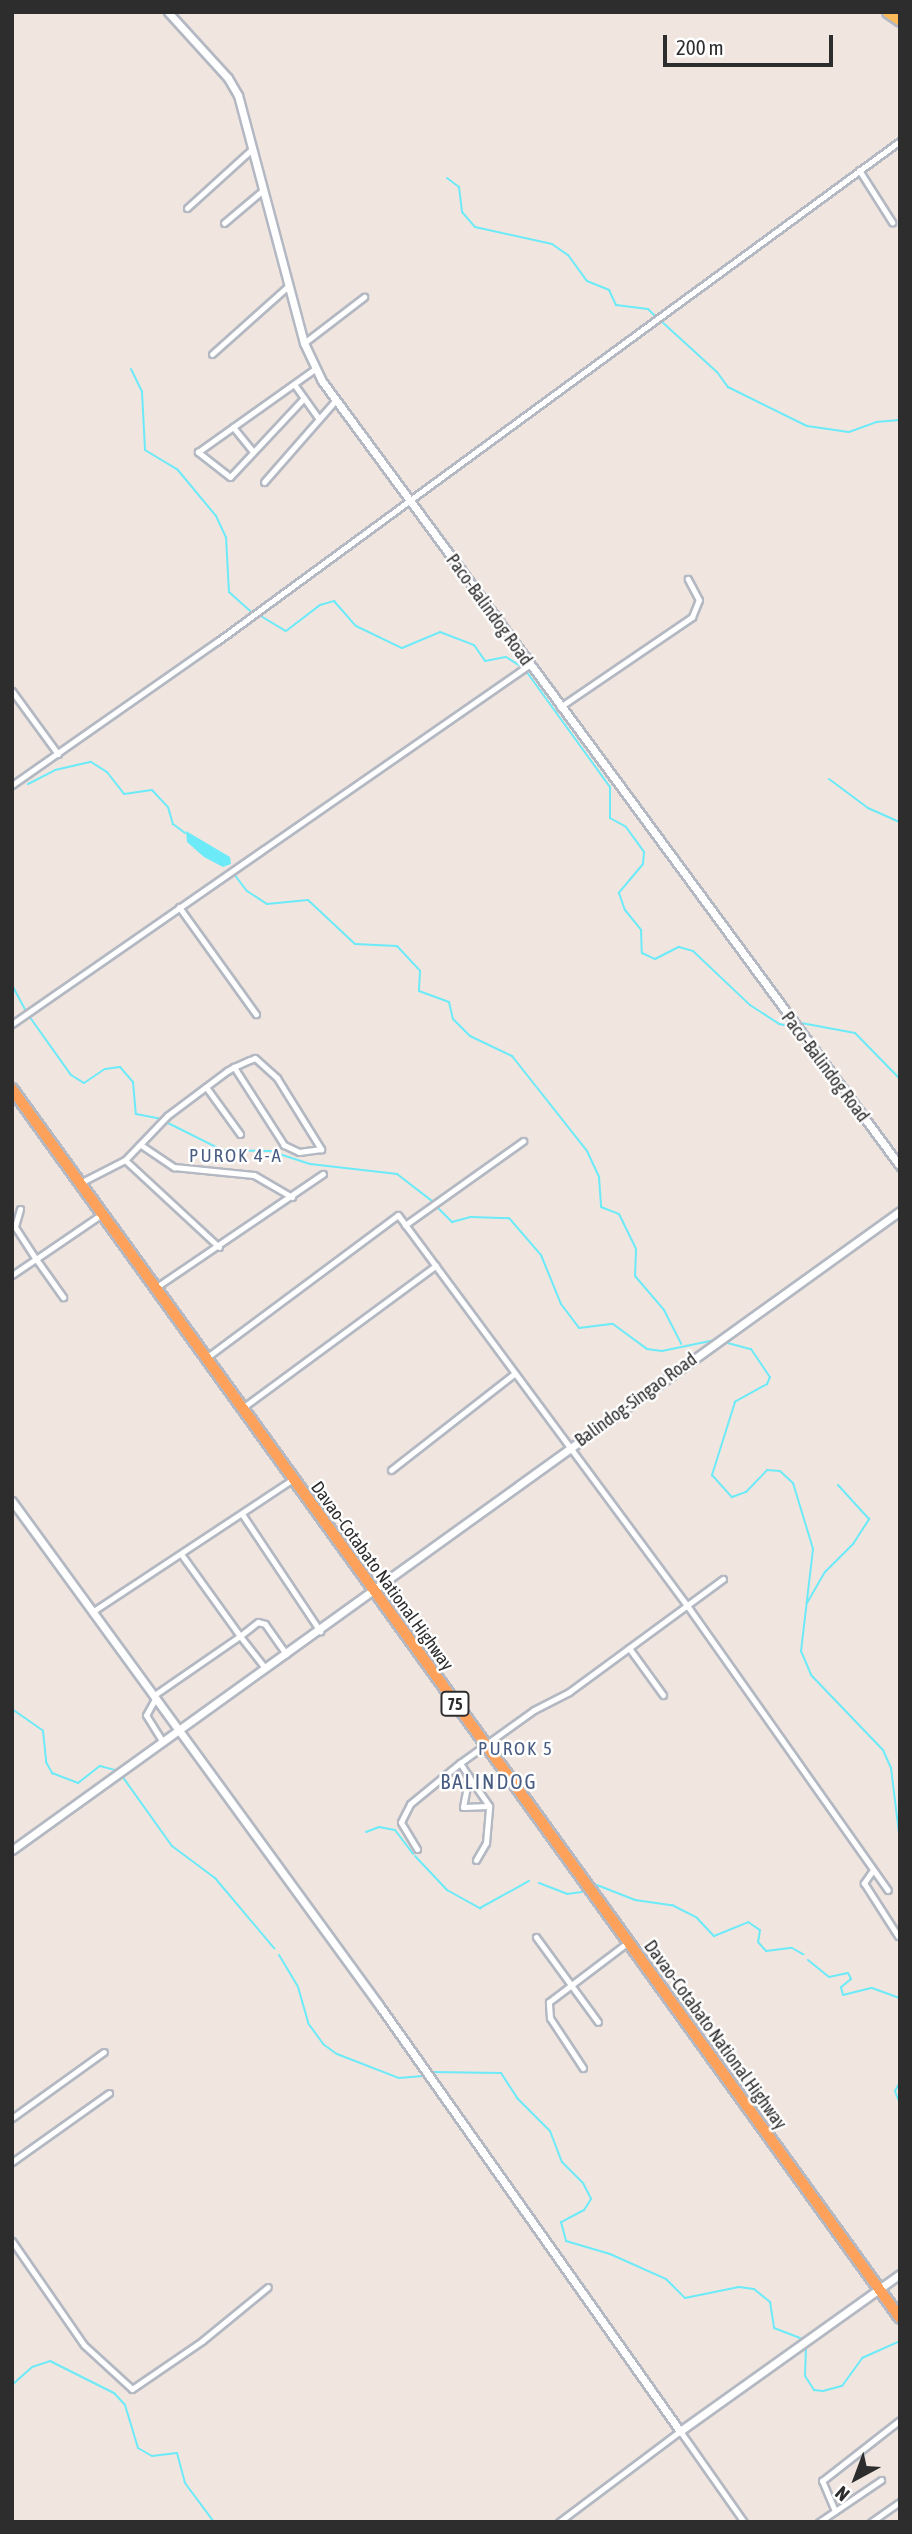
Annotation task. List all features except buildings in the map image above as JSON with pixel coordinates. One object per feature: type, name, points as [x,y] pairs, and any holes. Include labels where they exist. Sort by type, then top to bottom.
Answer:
[{"type":"highway","name":"Davao-Cotabato National Highway","points":[[12,1089],[900,2318]]},
{"type":"main road","points":[[887,12],[900,21]]},
{"type":"street","name":"Paco-Balindog Road","points":[[168,12],[229,78],[252,149],[304,343],[315,369],[335,401],[410,499],[529,665],[900,1166]]},
{"type":"street","points":[[12,785],[410,499],[900,141]]},
{"type":"street","points":[[187,208],[252,149]]},
{"type":"street","points":[[859,170],[892,222]]},
{"type":"street","points":[[224,223],[263,191]]},
{"type":"street","points":[[212,354],[288,286]]},
{"type":"street","points":[[304,343],[364,297]]},
{"type":"street","points":[[304,398],[230,477],[198,452],[315,369]]},
{"type":"street","points":[[295,384],[319,419]]},
{"type":"street","points":[[264,482],[335,401]]},
{"type":"street","points":[[233,427],[253,452]]},
{"type":"street","points":[[560,707],[692,617],[699,600],[688,579]]},
{"type":"street","points":[[12,1024],[529,665]]},
{"type":"street","points":[[12,691],[58,754]]},
{"type":"street","points":[[179,907],[256,1014]]},
{"type":"street","points":[[80,1183],[125,1160],[162,1121],[234,1067],[255,1058],[264,1062],[321,1149],[304,1153],[284,1145],[234,1067]]},
{"type":"street","points":[[206,1087],[240,1134]]},
{"type":"street","points":[[405,1225],[523,1141]]},
{"type":"street","points":[[141,1145],[174,1167],[254,1175],[292,1197]]},
{"type":"street","points":[[125,1160],[219,1247]]},
{"type":"street","points":[[155,1287],[219,1247],[323,1174]]},
{"type":"street","points":[[20,1209],[15,1227],[63,1297]]},
{"type":"street","name":"Balindog-Singao Road","points":[[12,1850],[320,1631],[570,1447],[900,1211]]},
{"type":"street","points":[[12,1275],[102,1213]]},
{"type":"street","points":[[205,1358],[398,1215],[686,1604],[888,1890]]},
{"type":"street","points":[[241,1409],[436,1265]]},
{"type":"street","points":[[391,1470],[515,1373]]},
{"type":"street","points":[[92,1612],[293,1479]]},
{"type":"street","points":[[12,1501],[379,2005],[744,2522]]},
{"type":"street","points":[[242,1514],[320,1631]]},
{"type":"street","points":[[180,1554],[265,1669]]},
{"type":"street","points":[[417,1849],[403,1829],[402,1813],[460,1763],[629,1648],[723,1579]]},
{"type":"street","points":[[163,1742],[146,1715],[154,1698],[240,1636],[261,1622],[286,1654]]},
{"type":"street","points":[[629,1648],[663,1695]]},
{"type":"street","points":[[460,1763],[489,1806],[486,1843],[476,1860]]},
{"type":"street","points":[[469,1777],[464,1808],[489,1806]]},
{"type":"street","points":[[873,1870],[864,1883],[898,1936]]},
{"type":"street","points":[[536,1937],[598,2022]]},
{"type":"street","points":[[583,2068],[548,2011],[551,1997],[628,1942]]},
{"type":"street","points":[[12,2118],[104,2052]]},
{"type":"street","points":[[12,2162],[109,2093]]},
{"type":"street","points":[[12,2241],[84,2345],[132,2389],[174,2362],[268,2287]]},
{"type":"street","points":[[559,2522],[680,2431],[900,2274]]},
{"type":"street","points":[[835,2511],[822,2480],[900,2420]]},
{"type":"street","points":[[819,2522],[881,2480]]},
{"type":"street","points":[[871,2522],[900,2502]]},
{"type":"water","points":[[186,831],[230,857],[231,864],[223,867],[204,857],[187,842]]},
{"type":"waterway","points":[[447,178],[459,187],[462,212],[475,227],[552,244],[568,255],[587,281],[609,290],[616,305],[648,309],[655,316]]},
{"type":"waterway","points":[[660,320],[717,372],[728,387],[807,426],[849,432],[876,422],[900,420]]},
{"type":"waterway","points":[[131,369],[142,392],[145,450],[177,469],[216,516],[226,537],[229,592],[251,612]]},
{"type":"waterway","points":[[259,615],[286,631],[320,605],[334,601],[356,626],[402,648],[440,632],[474,645],[485,661],[506,657],[522,667]]},
{"type":"waterway","points":[[526,671],[610,787],[610,818],[626,827],[644,852],[643,864],[619,893],[625,910],[641,930],[642,953],[655,959],[679,947],[693,951],[750,1005],[779,1024],[789,1026]]},
{"type":"waterway","points":[[28,784],[55,770],[91,762],[107,772],[124,794],[152,790],[168,807],[173,824],[185,833]]},
{"type":"waterway","points":[[829,779],[868,808],[900,822]]},
{"type":"waterway","points":[[234,874],[247,891],[267,904],[308,900],[355,944],[397,946],[420,971],[419,991],[449,1002],[453,1019],[470,1036],[512,1056],[587,1151],[599,1177],[601,1207],[619,1214],[636,1249],[635,1276],[664,1310],[681,1344]]},
{"type":"waterway","points":[[12,985],[25,1009]]},
{"type":"waterway","points":[[29,1016],[71,1075],[84,1083],[105,1069],[120,1067],[133,1082],[136,1114],[161,1119]]},
{"type":"waterway","points":[[796,1022],[855,1033],[900,1079]]},
{"type":"waterway","points":[[166,1122],[222,1150],[270,1151],[310,1164],[397,1174],[432,1201]]},
{"type":"waterway","points":[[436,1206],[452,1222],[471,1217],[509,1218],[541,1255],[561,1304],[579,1328],[613,1324],[647,1349],[662,1351],[715,1340]]},
{"type":"waterway","points":[[724,1342],[751,1349],[770,1377],[767,1384],[735,1402],[712,1475],[732,1497],[746,1492],[767,1470],[780,1471],[793,1483],[813,1549],[801,1651],[811,1675],[883,1750],[891,1768],[900,1841]]},
{"type":"waterway","points":[[807,1603],[825,1572],[853,1544],[869,1519],[838,1485]]},
{"type":"waterway","points":[[12,1709],[43,1731],[46,1762],[52,1773],[78,1783],[100,1766],[115,1770]]},
{"type":"waterway","points":[[122,1776],[172,1846],[215,1878],[274,1948]]},
{"type":"waterway","points":[[366,1832],[379,1827],[395,1830],[413,1854]]},
{"type":"waterway","points":[[415,1856],[447,1890],[480,1908],[529,1881]]},
{"type":"waterway","points":[[539,1883],[567,1894],[582,1892]]},
{"type":"waterway","points":[[597,1885],[635,1900],[672,1905],[697,1918],[714,1936],[748,1922],[760,1930],[758,1942],[766,1951],[792,1948],[803,1954]]},
{"type":"waterway","points":[[279,1955],[298,1987],[308,2023],[323,2044],[337,2054],[399,2078],[423,2076]]},
{"type":"waterway","points":[[808,1960],[829,1977],[848,1973],[851,1979],[841,1987],[843,1995],[872,1988],[900,1998]]},
{"type":"waterway","points":[[432,2072],[501,2073],[517,2098],[550,2131],[562,2162],[583,2183],[591,2199],[584,2210],[561,2222],[566,2241],[610,2254],[666,2279],[685,2298],[739,2287],[754,2289],[770,2302],[774,2328],[802,2339]]},
{"type":"waterway","points":[[900,2082],[895,2091],[900,2104]]},
{"type":"waterway","points":[[806,2347],[805,2376],[814,2390],[823,2391],[842,2386],[862,2358],[900,2341]]},
{"type":"waterway","points":[[12,2385],[32,2367],[50,2361],[114,2393],[125,2405],[138,2448],[152,2456],[177,2453],[185,2483],[214,2522]]},
{"type":"district","name":"PUROK 4-A","points":[[236,1156]]},
{"type":"district","name":"PUROK 5","points":[[516,1749]]},
{"type":"district","name":"BALINDOG","points":[[489,1781]]}]
